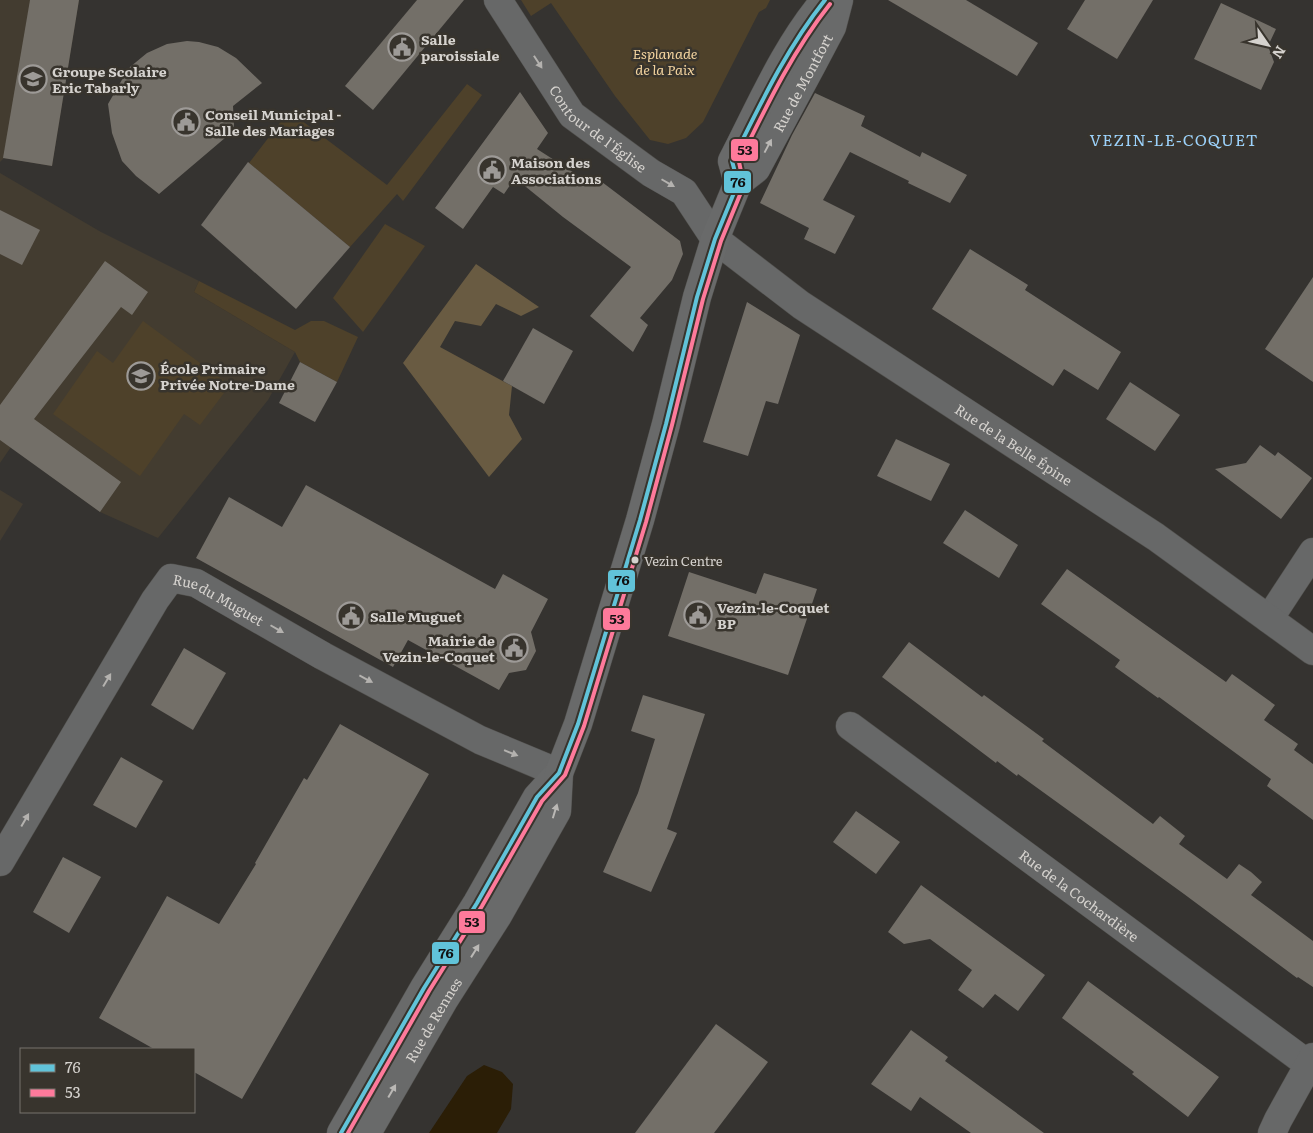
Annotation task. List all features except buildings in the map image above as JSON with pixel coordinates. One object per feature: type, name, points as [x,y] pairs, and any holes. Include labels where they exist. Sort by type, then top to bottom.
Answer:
[{"type":"main road","name":"Rue de Montfort","points":[[738,183],[732,161],[773,81],[812,15],[825,0]]},
{"type":"main road","name":"Rue de Montfort","points":[[715,239],[738,183],[756,169],[832,27],[839,0]]},
{"type":"main road","name":"Rue de Rennes","points":[[367,1133],[444,1000],[497,917],[557,811],[559,773],[578,724],[640,520],[697,297],[715,239]]},
{"type":"main road","name":"Rue de Rennes","points":[[341,1133],[424,988],[477,903],[537,797],[559,773]]},
{"type":"street","name":"Contour de l'Église","points":[[498,0],[572,114],[651,173],[684,192],[715,239]]},
{"type":"street","name":"Rue de la Belle Épine","points":[[715,239],[800,305],[1156,537],[1313,651]]},
{"type":"street","points":[[1269,619],[1313,552]]},
{"type":"street","name":"Rue du Muguet","points":[[0,862],[155,600],[171,578],[196,583],[323,656],[480,740],[559,773]]},
{"type":"street","name":"Rue de la Cochardière","points":[[850,726],[1311,1061]]},
{"type":"street","points":[[1272,1133],[1311,1061]]},
{"type":"shaded area","name":"Groupe Scolaire Eric Tabarly","points":[[0,0],[79,0],[52,166],[4,158],[0,162]]},
{"type":"shaded area","name":"École Primaire Privée Notre-Dame","points":[[0,173],[101,232],[199,281],[194,292],[295,352],[268,400],[158,538],[100,512],[11,447],[0,463]]},
{"type":"shaded area","points":[[476,264],[539,307],[521,316],[496,304],[481,326],[455,321],[440,347],[512,386],[509,415],[522,439],[489,477],[403,363]]},
{"type":"shaded area","points":[[0,490],[23,504],[0,541]]},
{"type":"shaded area","points":[[484,1065],[502,1072],[513,1084],[511,1109],[497,1133],[429,1133],[467,1076]]},
{"type":"green space","name":"Esplanade de la Paix","points":[[521,0],[770,0],[766,8],[759,12],[703,122],[686,138],[668,144],[650,140],[615,96],[551,3],[531,16]]},
{"type":"green space","points":[[467,84],[482,95],[403,201],[397,194],[350,247],[249,163],[289,111],[387,185]]},
{"type":"green space","points":[[385,224],[425,246],[363,332],[333,298]]},
{"type":"green space","points":[[199,281],[295,330],[311,321],[324,321],[358,337],[337,382],[300,362],[295,352],[194,292]]},
{"type":"green space","points":[[143,321],[230,385],[200,425],[184,414],[140,476],[53,414],[97,351],[113,363]]},
{"type":"transit line","name":"76","points":[[341,1133],[424,988],[477,903],[537,797],[559,773],[578,724],[640,520],[697,297],[715,239],[738,183],[732,161],[763,98],[786,58],[825,0]]},
{"type":"transit line","name":"53","points":[[348,1133],[429,991],[482,906],[542,801],[565,775],[584,726],[646,522],[703,299],[721,241],[744,185],[739,162],[792,61],[816,22],[830,4]]},
{"type":"place","name":"Salle paroissiale","points":[[402,47]]},
{"type":"place","name":"Groupe Scolaire Eric Tabarly","points":[[33,79]]},
{"type":"place","name":"Conseil Municipal - Salle des Mariages","points":[[186,122]]},
{"type":"place","name":"Maison des Associations","points":[[492,170]]},
{"type":"place","name":"École Primaire Privée Notre-Dame","points":[[141,376]]},
{"type":"place","name":"Vezin Centre","points":[[635,560]]},
{"type":"place","name":"Vezin-le-Coquet BP","points":[[698,615]]},
{"type":"place","name":"Salle Muguet","points":[[351,616]]},
{"type":"place","name":"Mairie de Vezin-le-Coquet","points":[[514,648]]},
{"type":"district","name":"VEZIN-LE-COQUET","points":[[1174,139]]}]
